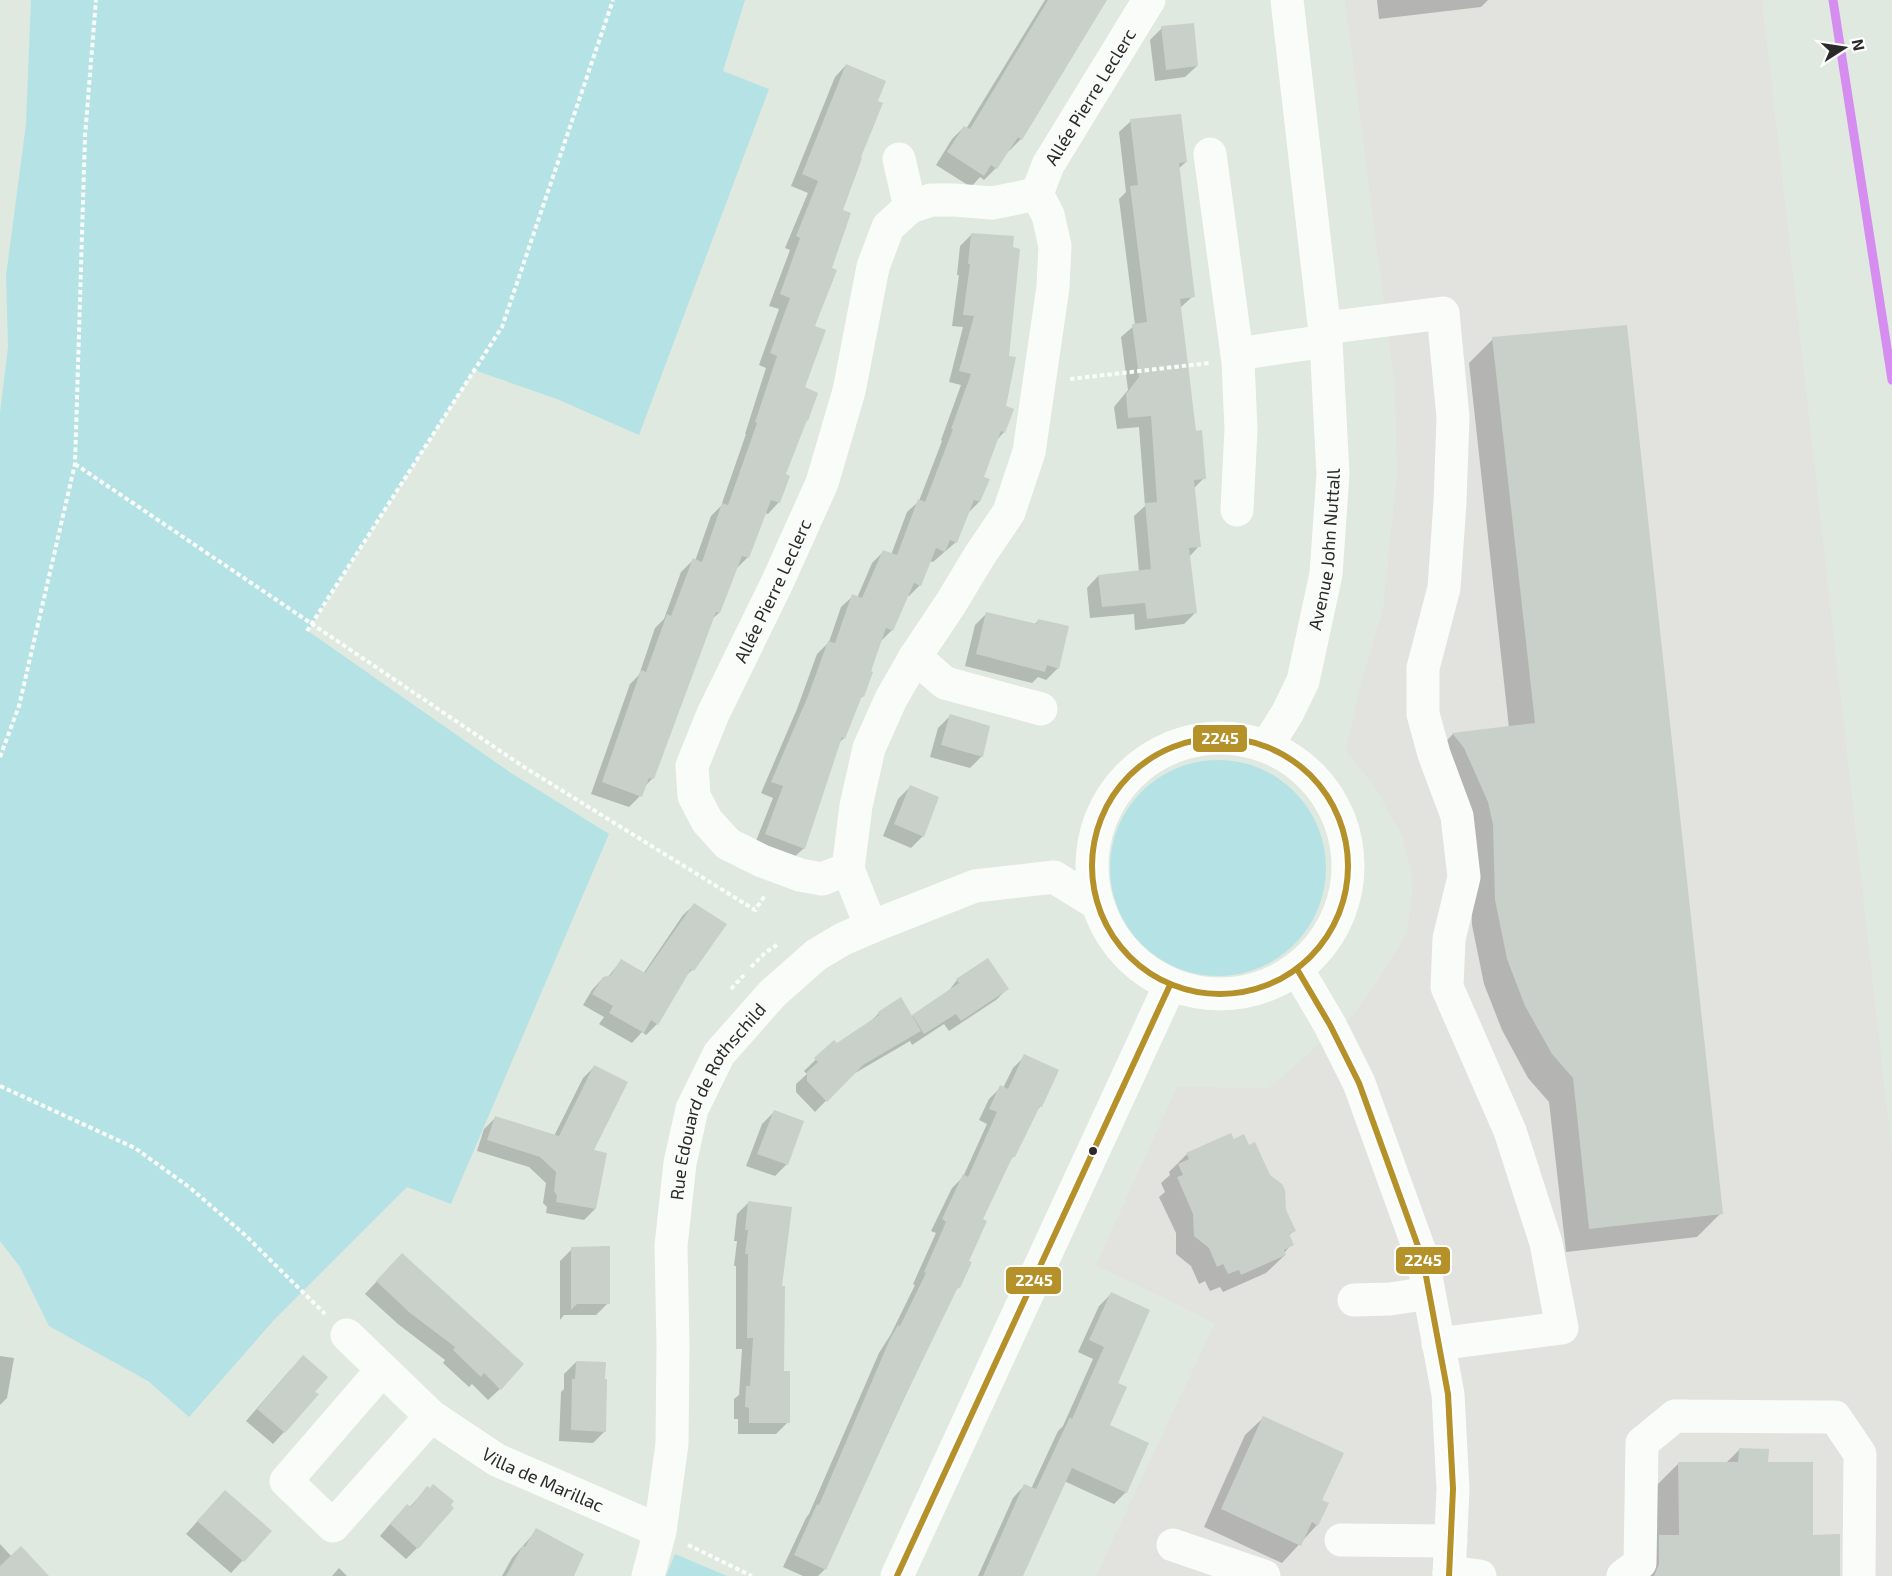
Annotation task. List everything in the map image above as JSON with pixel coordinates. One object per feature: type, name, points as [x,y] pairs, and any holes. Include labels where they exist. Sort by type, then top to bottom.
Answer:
[{"type":"street","name":"Allée Pierre Leclerc","points":[[848,869],[822,879],[762,861],[728,844],[707,821],[694,796],[692,766],[713,714],[777,583],[822,483],[849,391],[873,267],[888,227],[910,207],[931,200],[992,203],[1037,195],[1048,165],[1149,0]]},
{"type":"street","name":"Avenue John Nuttall","points":[[1267,746],[1288,712],[1303,681],[1326,574],[1332,474],[1326,334],[1287,0]]},
{"type":"street","points":[[1210,154],[1238,358],[1241,429],[1237,510]]},
{"type":"street","points":[[899,159],[910,207]]},
{"type":"street","points":[[871,927],[848,869],[856,806],[869,748],[891,699],[915,657],[1009,512],[1029,452],[1053,287],[1055,246],[1048,215],[1037,195]]},
{"type":"street","points":[[1238,358],[1326,334],[1443,313],[1453,417],[1450,502],[1444,588],[1423,668],[1424,714],[1434,754],[1457,816],[1464,877],[1449,939],[1447,987],[1510,1131],[1546,1243],[1562,1328],[1438,1344]]},
{"type":"street","points":[[915,657],[945,683],[1041,708]]},
{"type":"street","points":[[1227,737],[1267,746],[1301,766],[1327,795],[1343,830],[1349,868],[1342,907],[1325,941],[1297,969],[1258,989],[1214,995],[1170,985],[1138,965],[1113,937],[1096,903],[1091,866],[1098,825],[1117,788],[1148,759],[1186,741],[1227,737]]},
{"type":"street","name":"Rue Edouard de Rothschild","points":[[648,1576],[674,1535],[671,1246],[680,1163],[692,1109],[719,1054],[772,994],[816,955],[843,939],[871,927],[975,886],[1054,877],[1096,903]]},
{"type":"street","points":[[1297,969],[1330,1025],[1359,1083],[1422,1260],[1448,1394],[1457,1566],[1341,1540]]},
{"type":"street","points":[[897,1576],[1170,985]]},
{"type":"street","points":[[1354,1300],[1390,1299],[1429,1293]]},
{"type":"street","name":"Villa de Marillac","points":[[347,1335],[431,1416],[497,1460],[674,1535]]},
{"type":"street","points":[[382,1370],[286,1481],[333,1526],[431,1416]]},
{"type":"street","points":[[1623,1576],[1640,1563],[1642,1443],[1675,1416],[1835,1417],[1860,1454],[1859,1576]]},
{"type":"street","points":[[1173,1545],[1264,1576]]},
{"type":"path","points":[[0,757],[19,706],[75,464],[85,136],[96,0]]},
{"type":"path","points":[[307,631],[502,327],[613,0]]},
{"type":"path","points":[[1040,378],[1054,381],[1238,358]]},
{"type":"path","points":[[75,464],[524,767],[755,910]]},
{"type":"path","points":[[725,996],[766,952],[784,940]]},
{"type":"path","points":[[0,1086],[135,1148],[189,1187],[245,1235],[347,1335]]},
{"type":"path","points":[[674,1535],[687,1544],[753,1576]]},
{"type":"shaded area","points":[[31,0],[745,0],[723,71],[769,89],[639,435],[557,399],[474,370],[308,631],[511,773],[609,834],[451,1204],[407,1187],[273,1321],[189,1417],[148,1381],[49,1326],[20,1267],[0,1241],[0,413],[8,347],[6,276],[26,124]]},
{"type":"shaded area","points":[[1345,0],[1762,0],[1892,1154],[1892,1576],[1096,1576],[1215,1323],[1096,1265],[1177,1087],[1269,1088],[1354,1014],[1378,981],[1407,933],[1413,881],[1403,837],[1373,784],[1346,751],[1362,679],[1383,610],[1397,474],[1395,387]]},
{"type":"shaded area","points":[[1218,760],[1239,762],[1269,773],[1294,792],[1313,817],[1324,847],[1326,868],[1324,889],[1313,919],[1294,944],[1269,963],[1239,974],[1218,976],[1197,974],[1167,963],[1142,944],[1123,919],[1112,889],[1110,868],[1112,847],[1123,817],[1142,792],[1167,773],[1197,762]]},
{"type":"shaded area","points":[[675,1554],[727,1576],[666,1576]]},
{"type":"building","points":[[1048,0],[1107,0],[1022,140],[1018,137],[997,169],[991,165],[984,176],[947,152],[964,126],[970,129]]},
{"type":"building","points":[[1194,23],[1198,66],[1166,70],[1161,26]]},
{"type":"building","points":[[846,64],[886,81],[878,101],[883,103],[843,210],[851,213],[832,268],[837,270],[815,326],[826,330],[805,387],[818,393],[786,474],[790,476],[780,503],[771,500],[749,558],[742,556],[720,613],[716,612],[654,779],[649,778],[642,797],[602,782],[641,670],[646,672],[667,614],[671,616],[693,558],[702,562],[722,503],[728,505],[757,423],[755,422],[777,356],[770,353],[790,298],[780,294],[800,238],[796,236],[818,181],[802,174]]},
{"type":"building","points":[[1181,114],[1187,162],[1179,163],[1195,297],[1180,299],[1196,431],[1202,430],[1206,479],[1194,480],[1201,547],[1189,548],[1197,613],[1147,619],[1145,603],[1102,607],[1098,575],[1151,569],[1145,503],[1157,502],[1151,416],[1128,418],[1126,394],[1139,377],[1132,324],[1147,322],[1130,186],[1138,185],[1130,119]]},
{"type":"building","points":[[971,233],[1014,236],[1013,247],[1020,249],[1009,356],[1016,357],[1006,406],[1014,409],[1005,433],[1001,431],[984,477],[990,479],[980,502],[974,500],[957,543],[950,540],[945,552],[936,548],[921,586],[914,583],[893,631],[886,628],[864,697],[862,696],[845,739],[842,737],[805,849],[765,834],[783,786],[771,782],[808,696],[828,641],[835,643],[852,594],[862,598],[883,550],[897,555],[918,499],[925,502],[953,429],[951,429],[971,374],[959,371],[974,316],[963,315],[970,264],[968,264]]},
{"type":"building","points":[[1627,325],[1723,1214],[1589,1229],[1573,1078],[1552,1054],[1525,1006],[1507,959],[1495,900],[1493,825],[1488,802],[1464,748],[1452,733],[1535,723],[1492,337]]},
{"type":"building","points":[[986,612],[1037,624],[1038,619],[1069,626],[1059,669],[1047,665],[1045,672],[976,654]]},
{"type":"building","points":[[950,714],[990,726],[983,757],[941,745]]},
{"type":"building","points":[[910,785],[939,797],[924,837],[894,824]]},
{"type":"building","points":[[694,903],[727,924],[694,971],[691,969],[658,1025],[651,1020],[644,1033],[609,1013],[613,1006],[592,994],[603,977],[611,975],[621,959],[645,973]]},
{"type":"building","points":[[988,958],[1009,989],[961,1021],[956,1014],[924,1034],[912,1015],[959,983],[956,979]]},
{"type":"building","points":[[901,997],[921,1031],[863,1065],[827,1102],[807,1081],[807,1072],[818,1062],[814,1058],[834,1040],[837,1043]]},
{"type":"building","points":[[1024,1054],[1059,1070],[1042,1107],[1040,1106],[1015,1157],[1013,1156],[983,1219],[987,1221],[969,1261],[972,1262],[899,1409],[826,1570],[794,1555],[817,1504],[819,1505],[890,1339],[898,1325],[900,1326],[926,1273],[924,1272],[946,1222],[942,1219],[963,1174],[968,1177],[997,1112],[989,1109],[1000,1085],[1008,1089]]},
{"type":"building","points":[[594,1065],[628,1082],[594,1150],[607,1153],[596,1209],[556,1202],[557,1196],[554,1191],[556,1172],[540,1157],[487,1140],[495,1116],[559,1136]]},
{"type":"building","points":[[774,1110],[804,1121],[788,1165],[757,1154]]},
{"type":"building","points":[[1231,1133],[1234,1139],[1244,1134],[1249,1145],[1255,1142],[1270,1175],[1282,1184],[1285,1190],[1286,1210],[1296,1231],[1289,1234],[1294,1245],[1284,1250],[1286,1255],[1241,1275],[1239,1270],[1228,1274],[1223,1264],[1217,1267],[1209,1248],[1194,1236],[1193,1214],[1177,1177],[1183,1175],[1178,1164],[1189,1159],[1186,1153]]},
{"type":"building","points":[[748,1201],[792,1207],[782,1286],[785,1286],[784,1371],[790,1371],[790,1423],[749,1423],[749,1408],[745,1407],[746,1386],[750,1386],[753,1338],[747,1338],[748,1254],[745,1254],[748,1230],[745,1230]]},
{"type":"building","points":[[610,1246],[610,1304],[577,1304],[571,1310],[571,1247]]},
{"type":"building","points":[[402,1253],[524,1364],[501,1390],[484,1373],[481,1377],[453,1350],[455,1347],[410,1313],[376,1281]]},
{"type":"building","points":[[1111,1292],[1150,1310],[1118,1383],[1127,1387],[1110,1425],[1149,1443],[1127,1493],[1072,1468],[1023,1576],[983,1576],[1024,1484],[1036,1489],[1070,1417],[1072,1419],[1104,1347],[1089,1340]]},
{"type":"building","points":[[303,1355],[328,1377],[315,1392],[319,1394],[285,1433],[257,1409]]},
{"type":"building","points":[[576,1361],[606,1362],[606,1432],[571,1430],[572,1379],[575,1379]]},
{"type":"building","points":[[1263,1416],[1344,1453],[1322,1500],[1329,1503],[1318,1526],[1312,1522],[1301,1546],[1221,1509]]},
{"type":"building","points":[[1739,1448],[1769,1449],[1768,1462],[1813,1462],[1813,1535],[1840,1534],[1840,1576],[1654,1576],[1659,1564],[1659,1535],[1679,1535],[1678,1462],[1738,1462]]},
{"type":"building","points":[[433,1484],[454,1501],[451,1505],[454,1508],[418,1549],[390,1524],[407,1504],[411,1507],[427,1486],[430,1488]]},
{"type":"building","points":[[225,1490],[272,1531],[244,1562],[197,1521]]},
{"type":"building","points":[[536,1528],[584,1554],[574,1576],[506,1576],[523,1545],[525,1547]]},
{"type":"building","points":[[21,1546],[49,1576],[0,1576],[0,1566]]},
{"type":"waterway","points":[[1833,0],[1892,380]]},
{"type":"transit line","name":"2245","points":[[1220,738],[1257,744],[1280,753],[1301,767],[1319,785],[1338,817],[1345,841],[1348,866],[1342,903],[1333,926],[1319,947],[1301,965],[1269,984],[1245,991],[1220,994],[1183,988],[1160,979],[1139,965],[1121,947],[1102,915],[1095,891],[1092,866],[1098,829],[1107,806],[1121,785],[1139,767],[1171,748],[1195,741],[1220,738]]},
{"type":"transit line","name":"2245","points":[[1297,969],[1330,1025],[1359,1083],[1423,1260],[1448,1394],[1453,1489],[1449,1576]]},
{"type":"transit line","name":"2245","points":[[897,1576],[1170,985]]}]
